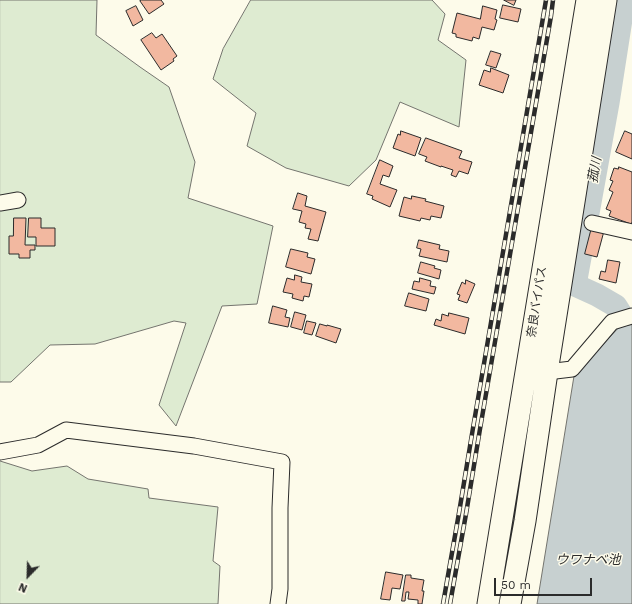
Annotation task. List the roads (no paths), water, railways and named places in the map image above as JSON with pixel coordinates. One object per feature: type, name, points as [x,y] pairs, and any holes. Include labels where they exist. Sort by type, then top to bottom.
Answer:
[{"type":"highway","name":"奈良バイパス","points":[[488,604],[587,0]]},
{"type":"highway","name":"奈良バイパス","points":[[510,604],[525,521],[606,0]]},
{"type":"street","points":[[0,203],[18,200]]},
{"type":"street","points":[[592,224],[632,232]]},
{"type":"street","points":[[547,372],[572,369],[612,322],[632,316]]},
{"type":"street","points":[[0,452],[38,445],[66,430],[194,446],[282,462],[280,508],[280,589],[278,604]]},
{"type":"water","name":"ウワナベ池","points":[[632,325],[632,604],[537,604],[574,376],[620,326]]},
{"type":"waterway","name":"菰川","points":[[621,314],[616,306],[575,285],[608,103],[624,0]]},
{"type":"railway","points":[[443,604],[546,0]]},
{"type":"railway","points":[[450,604],[553,0]]}]
